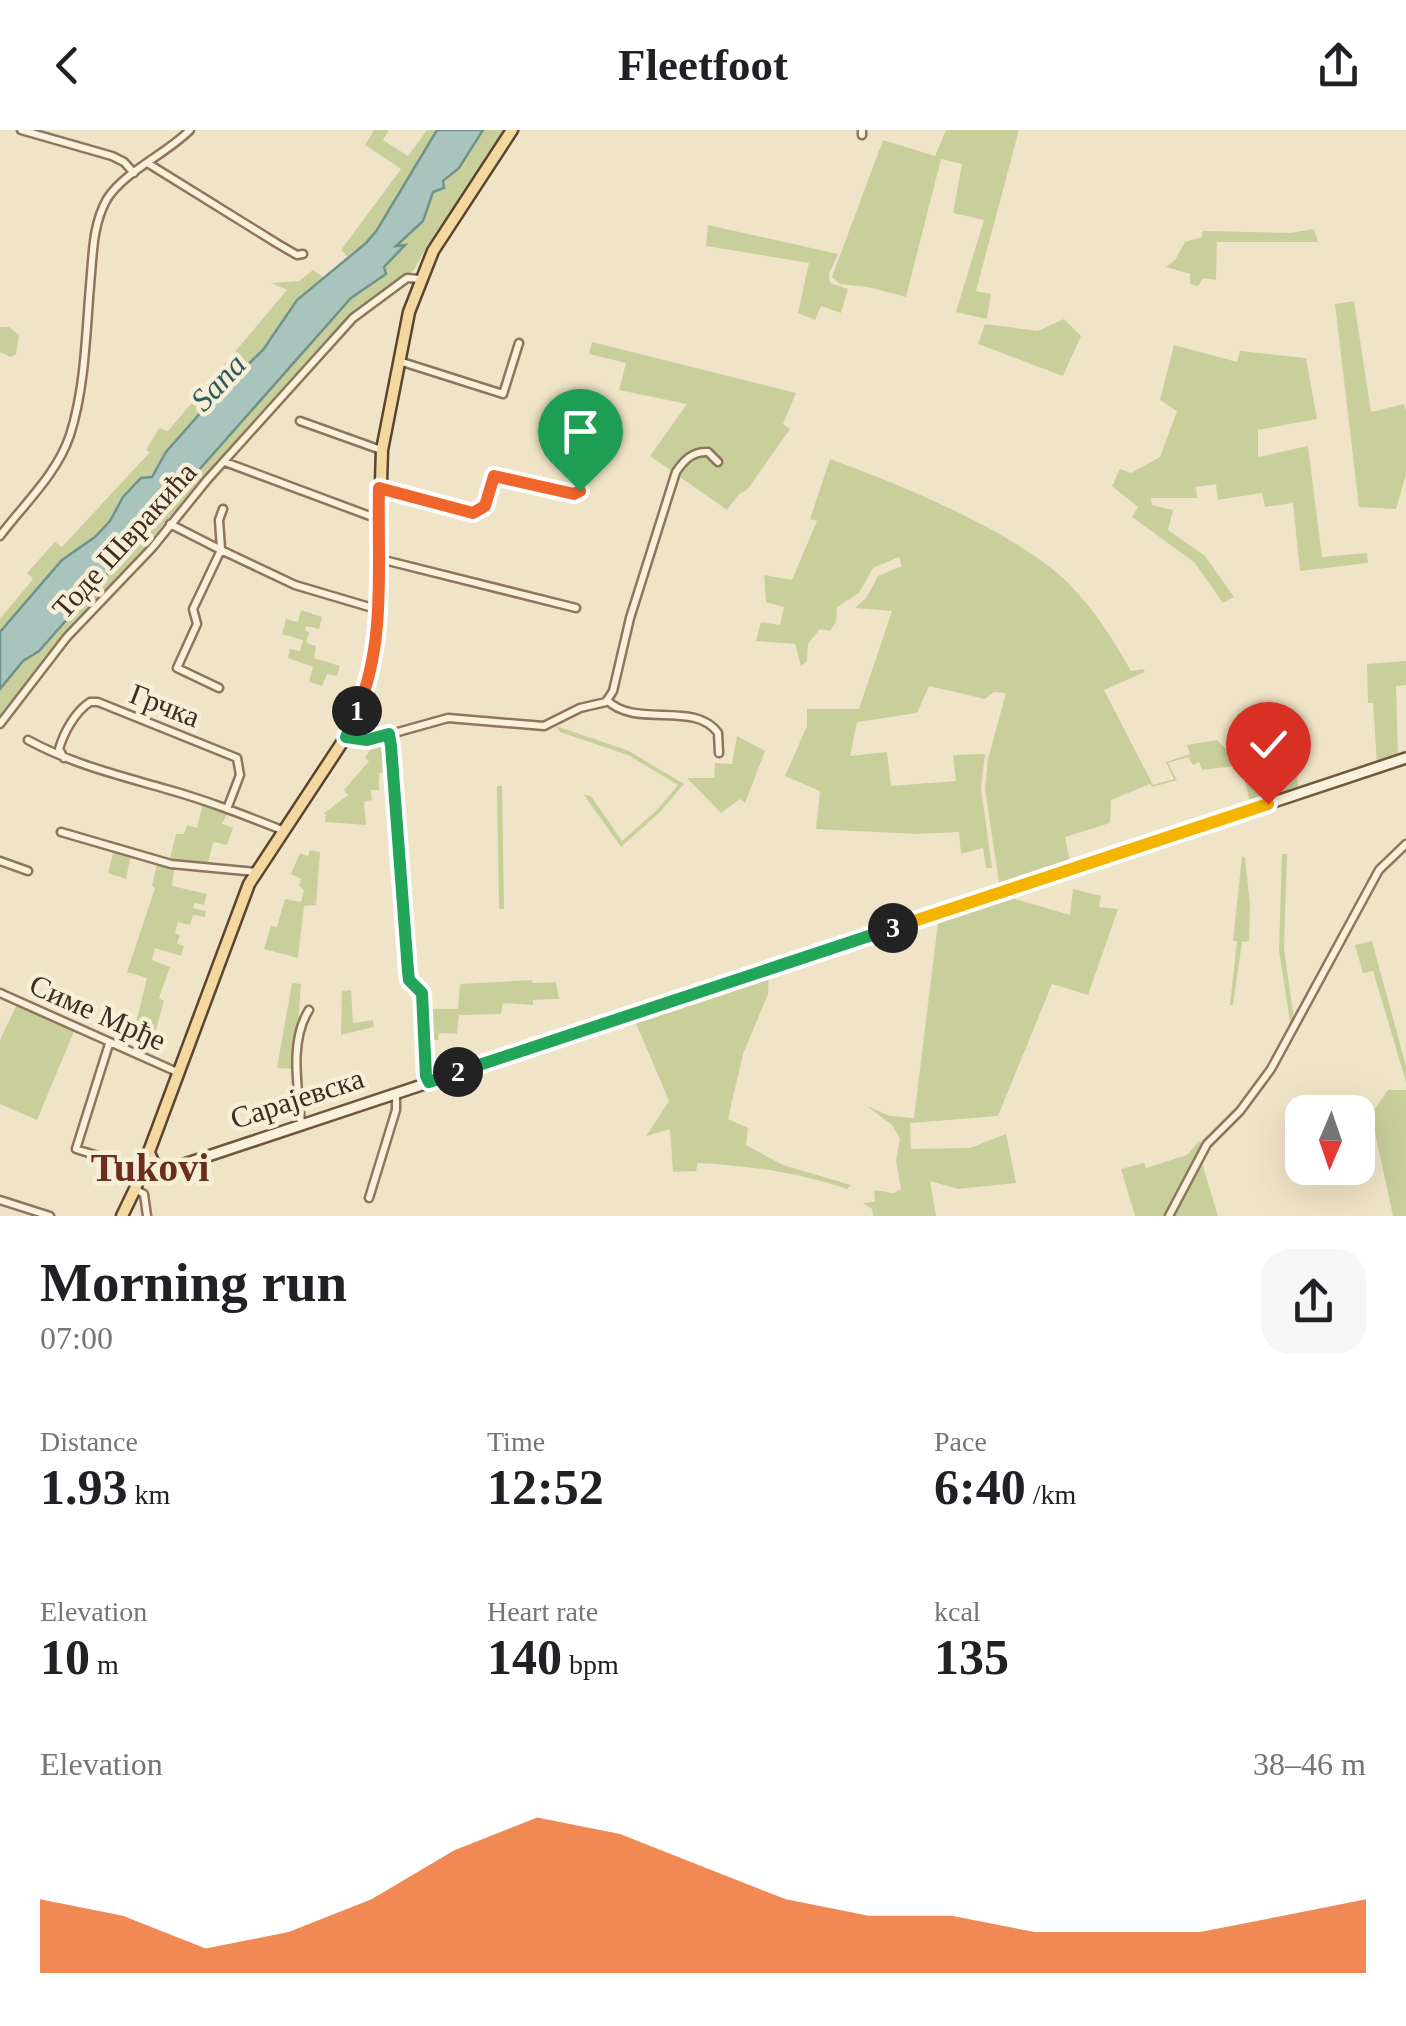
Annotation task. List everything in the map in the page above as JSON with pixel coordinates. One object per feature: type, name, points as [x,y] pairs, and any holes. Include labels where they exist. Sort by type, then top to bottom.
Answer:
[{"type":"main road","points":[[122,1216],[237,912],[282,830],[346,737],[368,682],[378,610],[382,450],[420,278],[432,252],[512,130]]},
{"type":"main road","name":"Сарајевска","points":[[139,1179],[1406,758]]},
{"type":"main road","points":[[149,1150],[152,1164],[164,1170]]},
{"type":"street","points":[[21,130],[112,156],[134,173]]},
{"type":"street","points":[[0,536],[58,461],[70,435],[79,395],[96,230],[111,194],[190,130]]},
{"type":"street","points":[[150,164],[278,244],[297,255],[303,254]]},
{"type":"street","name":"Тоде Швракића","points":[[0,724],[67,637],[152,548],[353,318],[407,278],[420,278]]},
{"type":"street","points":[[399,362],[503,394],[519,343]]},
{"type":"street","points":[[300,420],[382,450]]},
{"type":"street","points":[[346,737],[367,740],[448,718],[550,725],[580,708],[608,700],[676,472],[687,458],[698,453],[708,452],[718,462]]},
{"type":"street","points":[[379,488],[478,512],[485,506],[494,476],[578,494],[588,456]]},
{"type":"street","points":[[224,462],[378,520]]},
{"type":"street","points":[[219,688],[177,668],[197,624],[194,609],[220,550],[219,520],[223,509]]},
{"type":"street","points":[[170,524],[295,585],[378,610]]},
{"type":"street","points":[[378,558],[576,608]]},
{"type":"street","points":[[608,700],[620,711],[706,721],[718,734],[720,752]]},
{"type":"street","name":"Грчка","points":[[64,758],[60,744],[80,710],[90,702],[98,702],[237,758],[240,775],[227,808]]},
{"type":"street","points":[[389,734],[396,780],[409,980],[422,993],[425,1072],[429,1082]]},
{"type":"street","points":[[28,740],[64,758],[227,808],[282,830]]},
{"type":"street","points":[[61,832],[171,864],[256,872]]},
{"type":"street","points":[[1169,1216],[1207,1144],[1240,1111],[1271,1069],[1379,870],[1406,844]]},
{"type":"street","points":[[0,861],[28,872]]},
{"type":"street","name":"Симе Мрђе","points":[[0,993],[177,1072]]},
{"type":"street","points":[[301,1123],[297,1053],[301,1024],[309,1010]]},
{"type":"street","points":[[109,1044],[76,1149],[139,1179],[147,1216]]},
{"type":"street","name":"Сарајевска","points":[[369,1198],[396,1110],[395,1092]]},
{"type":"street","points":[[0,1200],[50,1216]]},
{"type":"green space","points":[[374,130],[389,130],[383,140],[408,156],[427,130],[437,130],[377,230],[347,256],[341,250],[401,169],[365,145]]},
{"type":"green space","points":[[483,130],[508,130],[414,270],[350,320],[279,393],[56,645],[0,719],[0,689],[23,661],[41,649],[351,298],[386,274],[384,267],[394,247],[423,220],[434,192],[459,168]]},
{"type":"green space","points":[[946,130],[1019,130],[976,291],[991,294],[987,319],[956,312],[984,220],[953,213],[962,164],[941,159],[906,297],[840,284],[832,277],[883,140],[935,156]]},
{"type":"green space","points":[[708,225],[838,254],[829,274],[830,283],[848,289],[841,313],[821,306],[815,320],[798,313],[809,263],[706,246]]},
{"type":"green space","points":[[1314,229],[1318,242],[1217,242],[1216,280],[1203,278],[1198,286],[1190,284],[1190,274],[1166,267],[1185,242],[1202,237],[1203,231],[1291,233]]},
{"type":"green space","points":[[313,270],[323,277],[297,300],[263,350],[166,452],[152,477],[141,478],[123,497],[110,521],[62,560],[0,632],[0,619],[33,579],[27,573],[55,542],[62,547],[150,452],[146,450],[159,428],[168,431],[287,290],[271,283],[299,281]]},
{"type":"green space","points":[[1354,301],[1371,412],[1404,404],[1406,411],[1406,475],[1396,509],[1359,507],[1335,304]]},
{"type":"green space","points":[[1064,319],[1081,336],[1063,376],[978,344],[985,324],[1038,331]]},
{"type":"green space","points":[[0,327],[9,327],[19,335],[16,354],[11,357],[0,352]]},
{"type":"green space","points":[[592,342],[796,393],[783,424],[790,429],[747,490],[727,510],[650,456],[687,404],[619,390],[626,363],[589,354]]},
{"type":"green space","points":[[1174,345],[1237,362],[1240,351],[1306,358],[1317,419],[1258,430],[1258,457],[1308,446],[1322,557],[1367,553],[1368,563],[1300,571],[1293,503],[1265,507],[1262,493],[1218,500],[1216,484],[1196,487],[1197,498],[1151,498],[1152,505],[1173,510],[1168,530],[1205,556],[1234,597],[1223,603],[1194,562],[1132,517],[1138,507],[1112,486],[1120,469],[1131,473],[1160,457],[1177,411],[1160,400]]},
{"type":"green space","points":[[830,459],[923,496],[988,528],[1068,583],[1103,625],[1131,671],[1145,672],[1104,690],[1153,785],[1174,779],[1166,762],[1190,754],[1187,745],[1217,740],[1230,753],[1235,766],[1202,770],[1199,762],[1193,765],[1188,757],[1168,763],[1177,780],[1152,787],[1150,784],[1111,800],[1110,823],[1065,837],[1071,866],[1000,889],[985,789],[988,759],[1006,693],[994,692],[985,699],[929,686],[917,713],[857,722],[850,756],[887,752],[891,786],[956,781],[953,755],[985,754],[981,788],[992,868],[986,868],[983,848],[961,854],[959,832],[816,829],[820,791],[785,776],[807,726],[807,709],[859,709],[892,611],[855,608],[866,598],[878,576],[902,566],[899,557],[873,568],[859,593],[837,607],[836,622],[830,631],[820,629],[808,644],[807,661],[801,666],[795,644],[756,641],[761,622],[780,625],[784,607],[766,602],[764,575],[792,580],[817,521],[810,519]]},
{"type":"green space","points":[[301,610],[322,617],[319,629],[306,626],[305,630],[309,633],[306,643],[316,646],[314,658],[340,666],[337,676],[327,674],[322,686],[309,682],[313,667],[288,658],[290,649],[300,651],[303,640],[282,634],[286,619],[298,622]]},
{"type":"green space","points":[[1406,661],[1406,685],[1396,686],[1398,757],[1377,764],[1367,664]]},
{"type":"green space","points":[[556,726],[629,751],[684,784],[621,847],[584,795],[591,796],[622,841],[678,785],[628,755],[560,732]]},
{"type":"green space","points":[[737,736],[765,751],[745,803],[740,799],[721,813],[687,778],[714,778],[715,763],[732,764]]},
{"type":"green space","points":[[376,738],[383,741],[383,762],[390,773],[379,773],[379,790],[371,790],[372,800],[364,802],[366,825],[325,822],[323,814],[348,795],[344,790],[369,761],[365,758]]},
{"type":"green space","points":[[1242,769],[1297,771],[1298,790],[1251,806]]},
{"type":"green space","points":[[497,786],[502,786],[504,909],[499,909]]},
{"type":"green space","points":[[203,803],[228,812],[222,824],[233,828],[227,845],[213,842],[207,868],[175,864],[172,886],[207,894],[204,905],[194,903],[193,908],[206,911],[205,917],[193,915],[190,925],[178,922],[175,933],[180,935],[177,943],[184,946],[181,956],[155,948],[152,960],[170,967],[159,998],[164,1001],[155,1033],[135,1027],[147,978],[127,972],[155,888],[152,886],[158,859],[169,862],[176,834],[184,834],[187,825],[197,828]]},
{"type":"green space","points":[[114,849],[131,854],[126,879],[108,873]]},
{"type":"green space","points":[[310,850],[320,852],[316,905],[304,906],[298,958],[264,949],[271,926],[277,927],[285,899],[301,902],[301,879],[291,874],[300,853],[308,856]]},
{"type":"green space","points":[[1282,854],[1287,854],[1284,948],[1294,1020],[1291,1028],[1279,950]]},
{"type":"green space","points":[[1242,856],[1250,904],[1249,941],[1242,942],[1230,1005],[1237,941],[1233,941]]},
{"type":"green space","points":[[1019,889],[1012,898],[1070,915],[1073,889],[1101,896],[1099,907],[1118,909],[1088,995],[1052,984],[998,1116],[910,1123],[911,1149],[970,1148],[1006,1134],[1016,1183],[958,1189],[930,1181],[936,1216],[873,1216],[872,1209],[863,1203],[875,1202],[874,1190],[894,1193],[901,1189],[896,1161],[900,1138],[892,1125],[867,1106],[890,1116],[914,1118],[938,923],[894,937],[893,932]]},
{"type":"green space","points":[[1372,941],[1406,1066],[1406,1082],[1373,971],[1363,973],[1355,945]]},
{"type":"green space","points":[[769,972],[768,994],[743,1054],[728,1119],[748,1128],[746,1145],[783,1165],[851,1185],[847,1189],[792,1174],[736,1166],[698,1163],[696,1171],[673,1172],[670,1129],[646,1136],[669,1101],[635,1021],[582,1037],[580,1034]]},
{"type":"green space","points":[[556,982],[559,999],[533,1000],[533,1005],[503,1003],[501,1014],[459,1015],[457,1034],[439,1033],[438,1040],[425,1040],[425,1009],[458,1009],[460,984]]},
{"type":"green space","points":[[292,983],[301,984],[295,1069],[277,1068]]},
{"type":"green space","points":[[351,990],[353,1023],[373,1020],[374,1027],[341,1035],[342,991]]},
{"type":"green space","points":[[18,1002],[75,1029],[37,1120],[0,1104],[0,1040]]},
{"type":"green space","points":[[1388,1090],[1406,1090],[1406,1216],[1393,1216],[1375,1133],[1375,1108]]},
{"type":"green space","points":[[1199,1141],[1208,1145],[1200,1157],[1218,1216],[1135,1216],[1121,1169],[1144,1163],[1146,1168],[1187,1155]]},
{"type":"water","points":[[437,130],[483,130],[459,168],[443,181],[444,188],[433,192],[423,221],[396,246],[405,245],[384,267],[386,274],[351,298],[39,651],[23,661],[0,689],[0,632],[62,560],[110,521],[123,497],[141,478],[152,477],[166,452],[263,350],[297,300],[366,243]]},
{"type":"district","name":"Tukovi","points":[[150,1167]]},
{"type":"route","points":[[580,491],[574,494],[494,476],[485,506],[473,513],[379,488],[375,644],[363,697],[346,737],[367,740],[389,734],[396,780],[409,980],[422,993],[425,1072],[429,1082],[1268,804]]},
{"type":"water label","name":"Sana","points":[[218,382]]}]
